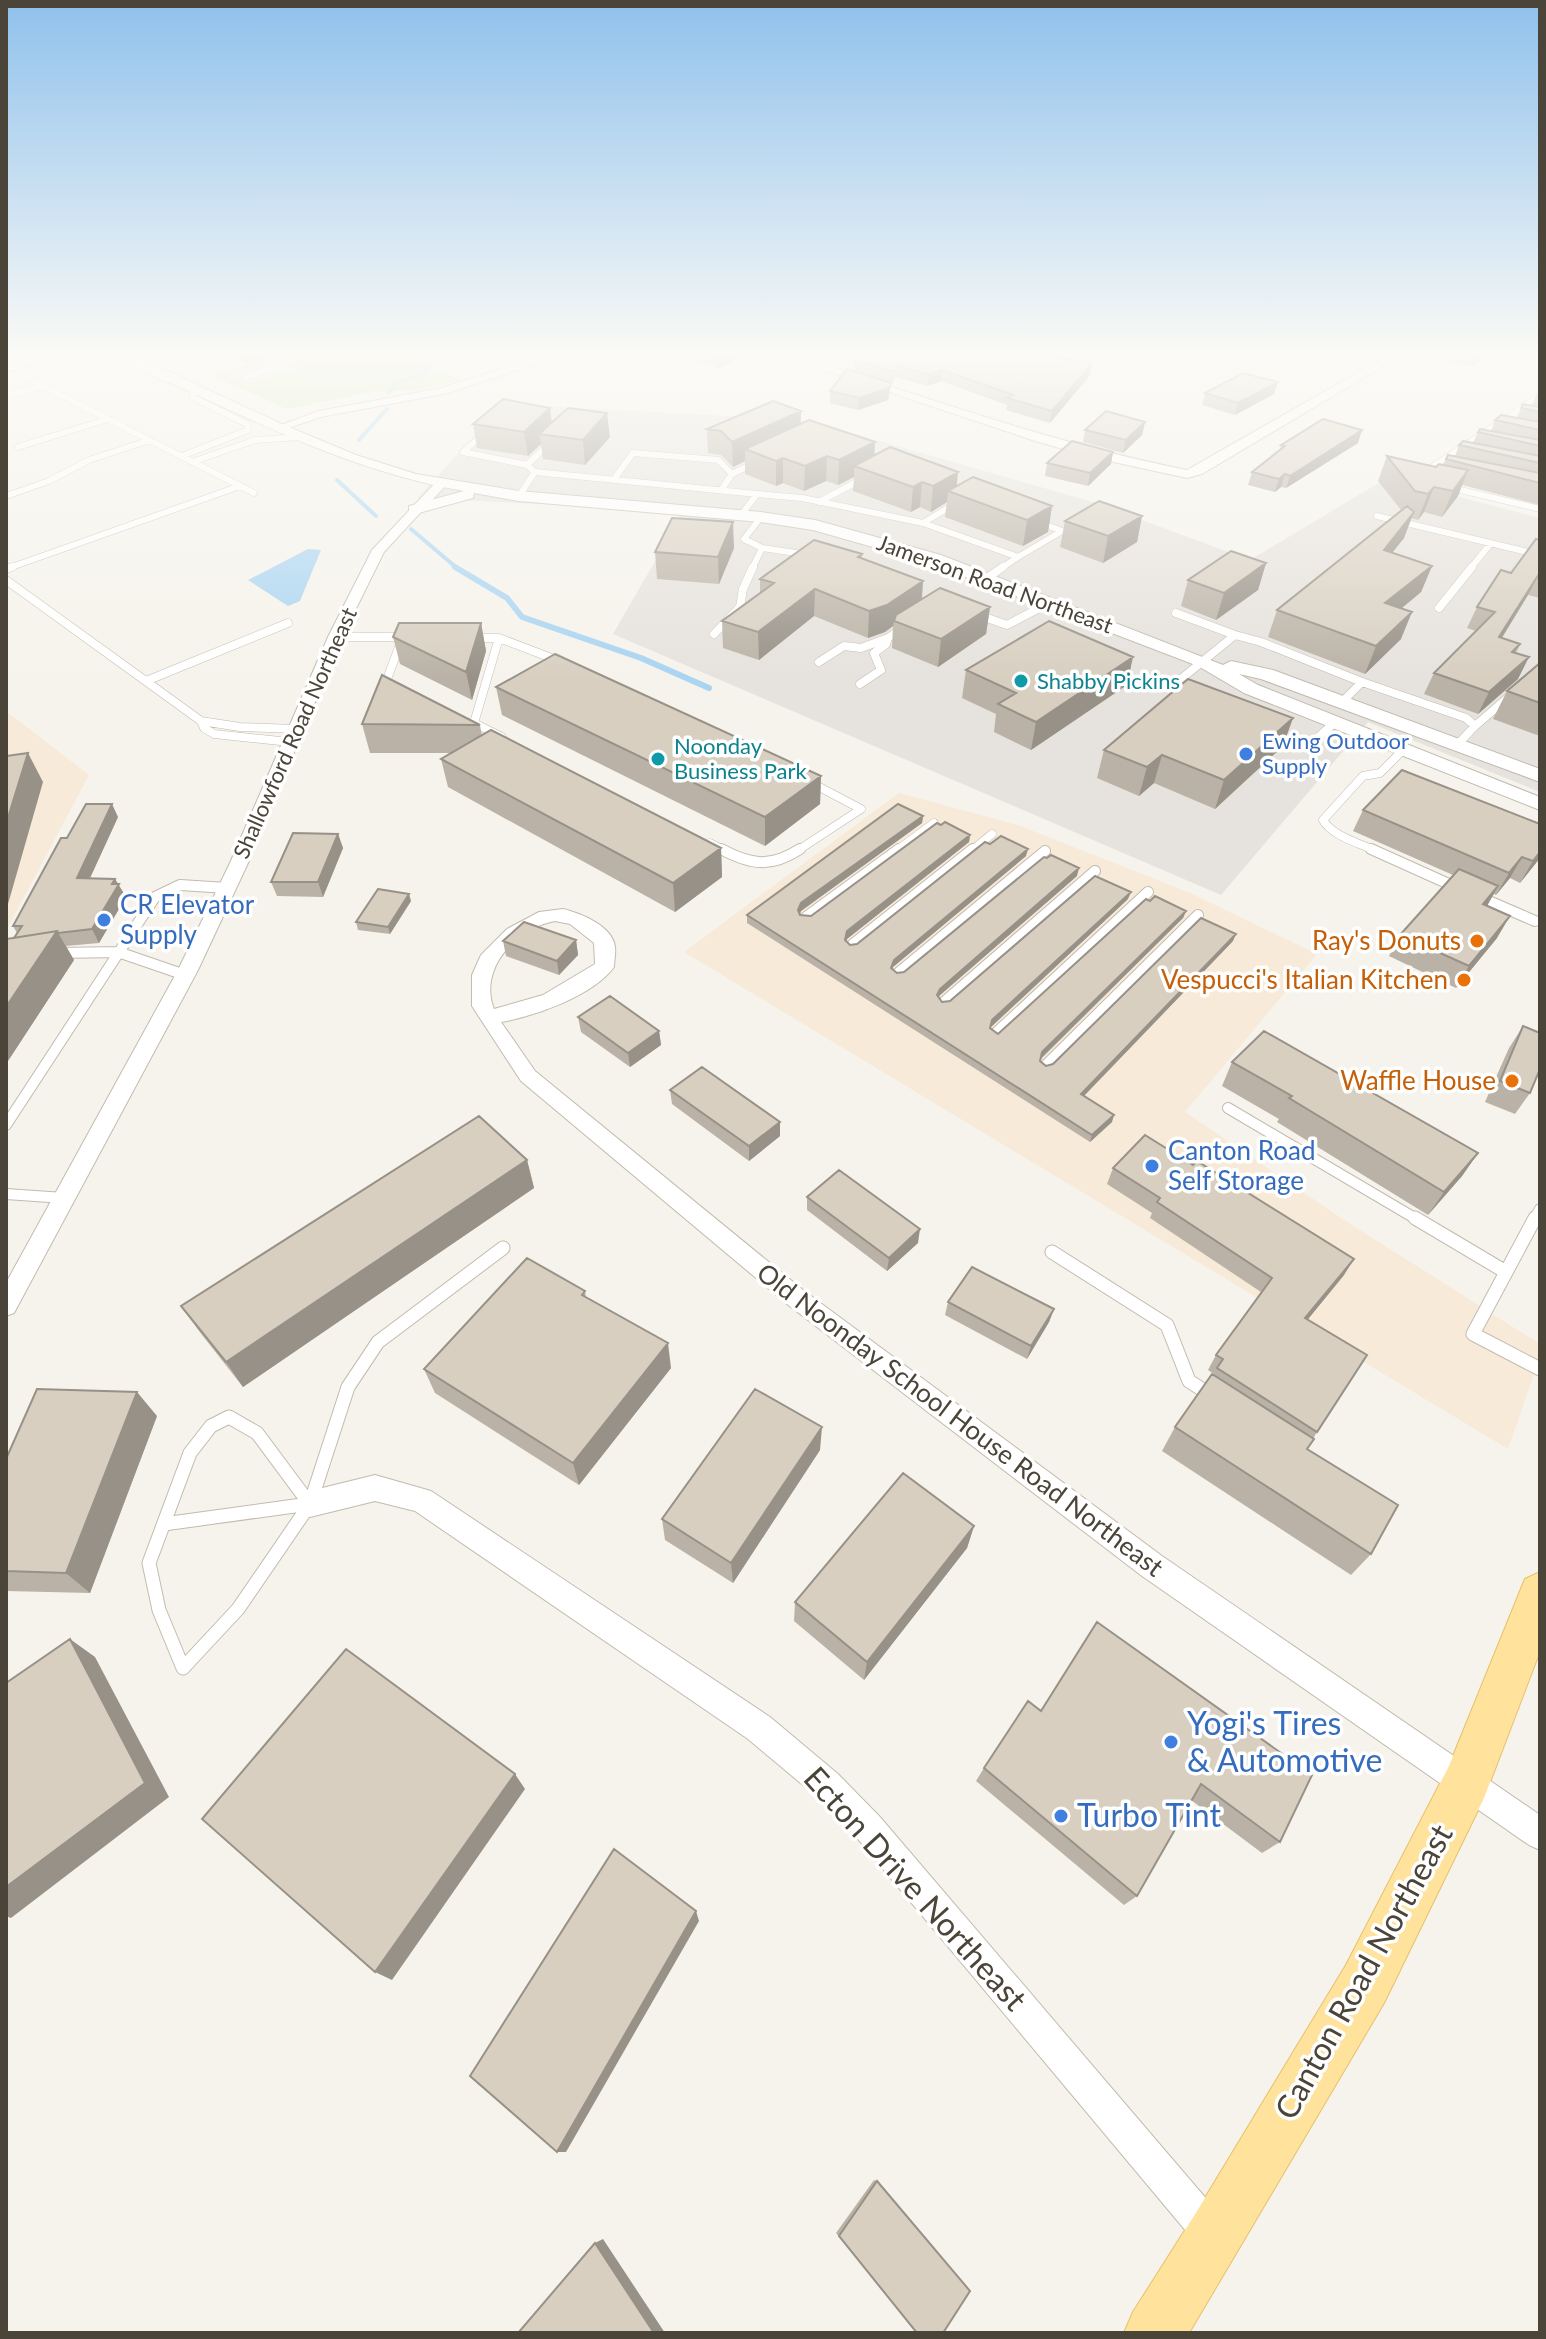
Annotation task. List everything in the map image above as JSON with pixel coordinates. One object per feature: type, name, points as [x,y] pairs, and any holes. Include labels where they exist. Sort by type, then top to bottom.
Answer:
[{"type":"main road","name":"Canton Road Northeast","points":[[1154,2333],[1215,2237],[1365,1984],[1467,1781],[1540,1594]]},
{"type":"street","points":[[364,462],[441,484]]},
{"type":"street","points":[[1129,462],[1187,474],[1213,462]]},
{"type":"street","name":"Jamerson Road Northeast","points":[[441,484],[519,496],[742,514],[815,525],[876,540],[987,578],[1208,663],[1251,689],[1540,804]]},
{"type":"street","name":"Shallowford Road Northeast","points":[[6,1306],[185,975],[227,888],[335,637],[378,550],[441,484]]},
{"type":"street","points":[[415,509],[467,495],[494,493]]},
{"type":"street","name":"Jamerson Road Northeast","points":[[1208,663],[1266,674],[1540,776]]},
{"type":"street","name":"Old Noonday School House Road Northeast","points":[[489,1017],[510,1014],[573,991],[604,967],[606,944],[593,930],[572,917],[554,914],[530,922],[505,942],[484,966],[480,1000],[489,1017],[528,1076],[795,1297],[1152,1566],[1540,1834]]},
{"type":"street","name":"Ecton Drive Northeast","points":[[310,1504],[375,1488],[422,1500],[759,1728],[794,1756],[869,1828],[1215,2237]]},
{"type":"lane","points":[[6,496],[49,481],[85,462]]},
{"type":"lane","points":[[192,462],[254,493]]},
{"type":"lane","points":[[513,462],[527,465],[535,472],[722,489],[819,502],[923,523],[1018,557]]},
{"type":"lane","points":[[527,465],[530,462]]},
{"type":"lane","points":[[614,479],[626,462]]},
{"type":"lane","points":[[720,462],[732,474]]},
{"type":"lane","points":[[722,489],[732,474],[756,462]]},
{"type":"lane","points":[[1428,482],[1414,479],[1440,462]]},
{"type":"lane","points":[[1433,467],[1448,470]]},
{"type":"lane","points":[[519,496],[535,472]]},
{"type":"lane","points":[[819,502],[875,472]]},
{"type":"lane","points":[[6,569],[240,486]]},
{"type":"lane","points":[[1442,486],[1540,509]]},
{"type":"lane","points":[[742,514],[757,494]]},
{"type":"lane","points":[[923,523],[969,496]]},
{"type":"lane","points":[[987,578],[1062,531],[1022,516]]},
{"type":"lane","points":[[1377,516],[1540,555]]},
{"type":"lane","points":[[761,517],[744,539],[762,548],[814,556]]},
{"type":"lane","points":[[1439,608],[1491,543]]},
{"type":"lane","points":[[714,634],[740,607],[743,589],[762,548]]},
{"type":"lane","points":[[6,580],[201,721],[293,735]]},
{"type":"lane","points":[[969,611],[1007,625],[1051,602]]},
{"type":"lane","points":[[1176,613],[1466,718],[1475,726]]},
{"type":"lane","points":[[146,681],[288,623]]},
{"type":"lane","points":[[819,662],[844,646],[861,648],[888,638],[910,623]]},
{"type":"lane","points":[[1171,687],[1208,663],[1235,635]]},
{"type":"lane","points":[[335,637],[416,637]]},
{"type":"lane","points":[[378,704],[403,637]]},
{"type":"lane","points":[[458,638],[499,638],[575,668]]},
{"type":"lane","points":[[499,638],[474,723],[517,745]]},
{"type":"lane","points":[[860,684],[881,670],[874,653],[886,644],[888,638]]},
{"type":"lane","points":[[1342,702],[1362,682]]},
{"type":"lane","points":[[1457,745],[1522,686]]},
{"type":"lane","points":[[201,721],[204,728],[214,734],[293,735]]},
{"type":"lane","points":[[1313,742],[1334,723]]},
{"type":"lane","points":[[1403,750],[1380,773],[1363,776],[1325,815],[1323,820],[1327,827],[1535,921]]},
{"type":"lane","points":[[701,839],[744,861],[780,862],[861,809],[793,773]]},
{"type":"lane","points":[[806,917],[934,823]]},
{"type":"lane","points":[[852,945],[992,834]]},
{"type":"lane","points":[[898,973],[1045,851]]},
{"type":"lane","points":[[944,1002],[1095,871]]},
{"type":"lane","points":[[6,1125],[155,897],[180,885],[227,888]]},
{"type":"lane","points":[[996,1033],[1148,892]]},
{"type":"lane","points":[[1046,1065],[1198,915]]},
{"type":"lane","points":[[44,954],[118,952],[185,975]]},
{"type":"lane","points":[[1228,1108],[1506,1272]]},
{"type":"lane","points":[[6,1194],[65,1198]]},
{"type":"lane","points":[[1540,1209],[1473,1334],[1540,1369]]},
{"type":"lane","points":[[310,1504],[257,1433],[229,1417],[211,1426],[190,1453],[149,1563],[159,1610],[183,1668],[238,1609],[310,1504],[348,1387],[378,1342],[503,1248]]},
{"type":"lane","points":[[1052,1252],[1167,1325],[1189,1381],[1229,1407]]},
{"type":"lane","points":[[164,1524],[310,1504]]},
{"type":"shaded area","points":[[450,462],[954,462],[1093,502],[1250,560],[1387,478],[1540,518],[1540,792],[1368,722],[1221,895],[613,634],[684,511],[418,498]]},
{"type":"shaded area","points":[[6,711],[89,775],[6,931]]},
{"type":"shaded area","name":"Canton Road Self Storage","points":[[899,793],[1018,825],[1190,893],[1317,954],[1185,1112],[1344,1220],[1540,1344],[1540,1357],[1508,1449],[684,952]]},
{"type":"water","points":[[308,549],[321,550],[300,601],[288,606],[248,580]]},
{"type":"building","points":[[861,462],[931,462],[958,472],[933,486],[922,482],[913,487],[854,466]]},
{"type":"building","points":[[1048,462],[1102,462],[1090,473]]},
{"type":"building","points":[[1264,462],[1312,462],[1279,479],[1252,472]]},
{"type":"building","points":[[1392,462],[1414,462],[1436,467],[1439,464],[1468,470],[1453,491],[1434,487],[1428,494],[1415,491]]},
{"type":"building","points":[[1458,462],[1485,462],[1540,473],[1540,483]]},
{"type":"building","points":[[973,477],[1052,506],[1027,520],[948,491]]},
{"type":"building","points":[[1099,501],[1142,516],[1108,536],[1065,521]]},
{"type":"building","points":[[1407,506],[1414,512],[1384,550],[1432,566],[1385,603],[1412,612],[1376,646],[1277,610]]},
{"type":"building","points":[[672,518],[733,522],[718,557],[655,552]]},
{"type":"building","points":[[1536,539],[1540,540],[1540,574],[1499,637],[1520,644],[1512,652],[1529,657],[1489,692],[1434,673],[1495,612],[1477,607],[1501,570],[1511,573]]},
{"type":"building","points":[[814,540],[862,554],[858,557],[923,581],[887,605],[869,611],[815,589],[758,632],[722,621],[774,583],[760,579]]},
{"type":"building","points":[[1231,551],[1266,563],[1224,593],[1188,580]]},
{"type":"building","points":[[940,588],[990,607],[941,639],[894,621],[896,615]]},
{"type":"building","points":[[1049,621],[1133,657],[1036,722],[998,704],[1016,693],[966,670]]},
{"type":"building","points":[[399,623],[481,623],[466,672],[393,637]]},
{"type":"building","points":[[555,654],[821,776],[765,817],[496,687]]},
{"type":"building","points":[[1540,663],[1540,703],[1507,691]]},
{"type":"building","points":[[382,675],[480,725],[362,724]]},
{"type":"building","points":[[1188,679],[1293,718],[1224,780],[1162,755],[1147,767],[1104,750]]},
{"type":"building","points":[[491,730],[721,848],[673,883],[441,759]]},
{"type":"building","points":[[28,753],[6,824],[6,756]]},
{"type":"building","points":[[1402,770],[1540,824],[1540,852],[1533,861],[1522,857],[1509,873],[1363,810]]},
{"type":"building","points":[[86,804],[112,804],[77,878],[115,879],[112,884],[119,884],[92,929],[14,938],[22,926],[13,926],[61,838],[67,838]]},
{"type":"building","points":[[898,804],[923,816],[801,903],[798,910],[800,915],[811,916],[937,823],[941,825],[945,822],[970,835],[847,931],[845,940],[850,945],[857,944],[985,842],[990,844],[1001,836],[1028,849],[894,960],[891,968],[897,973],[904,972],[1044,857],[1051,855],[1079,868],[940,989],[937,995],[942,1002],[950,1001],[1095,876],[1131,892],[992,1020],[990,1028],[998,1034],[1146,899],[1150,901],[1155,896],[1186,911],[1042,1052],[1040,1061],[1046,1066],[1053,1064],[1201,918],[1236,934],[1081,1094],[1114,1115],[1092,1135],[747,915]]},
{"type":"building","points":[[293,833],[338,834],[318,882],[271,882]]},
{"type":"building","points":[[1459,869],[1498,886],[1483,904],[1510,916],[1469,966],[1400,935]]},
{"type":"building","points":[[378,889],[409,894],[388,927],[356,922]]},
{"type":"building","points":[[524,922],[576,940],[557,961],[503,941]]},
{"type":"building","points":[[57,931],[6,1007],[6,939]]},
{"type":"building","points":[[610,996],[659,1031],[628,1053],[578,1017]]},
{"type":"building","points":[[1523,1026],[1540,1033],[1540,1069],[1530,1093],[1500,1081]]},
{"type":"building","points":[[1264,1031],[1478,1153],[1444,1192],[1232,1062]]},
{"type":"building","points":[[702,1067],[780,1122],[749,1146],[670,1090]]},
{"type":"building","points":[[479,1116],[527,1160],[226,1362],[181,1306]]},
{"type":"building","points":[[1145,1135],[1193,1165],[1197,1161],[1354,1259],[1305,1318],[1367,1355],[1317,1432],[1217,1368],[1223,1359],[1216,1355],[1272,1278],[1157,1202],[1160,1198],[1113,1168]]},
{"type":"building","points":[[839,1170],[920,1229],[889,1258],[807,1197]]},
{"type":"building","points":[[527,1258],[585,1291],[582,1295],[668,1343],[573,1463],[424,1369]]},
{"type":"building","points":[[972,1267],[1054,1309],[1031,1346],[948,1302]]},
{"type":"building","points":[[1212,1374],[1314,1439],[1307,1449],[1398,1505],[1371,1554],[1175,1427]]},
{"type":"building","points":[[37,1389],[137,1392],[66,1573],[6,1571],[6,1459]]},
{"type":"building","points":[[755,1389],[822,1427],[731,1563],[662,1519]]},
{"type":"building","points":[[903,1473],[974,1526],[867,1662],[795,1602]]},
{"type":"building","points":[[1097,1622],[1312,1775],[1280,1842],[1201,1784],[1137,1896],[984,1768],[1028,1701],[1041,1711]]},
{"type":"building","points":[[70,1639],[145,1783],[6,1887],[6,1683]]},
{"type":"building","points":[[346,1649],[515,1774],[375,1972],[202,1819]]},
{"type":"building","points":[[614,1849],[696,1911],[557,2152],[470,2076]]},
{"type":"building","points":[[877,2181],[970,2291],[943,2333],[917,2333],[839,2236]]},
{"type":"building","points":[[595,2243],[654,2333],[518,2333]]},
{"type":"waterway","points":[[337,480],[376,516]]},
{"type":"waterway","points":[[411,529],[457,568]]},
{"type":"waterway","points":[[457,568],[507,598],[522,617],[641,658],[709,688]]},
{"type":"place","name":"Shabby Pickins","points":[[1021,681]]},
{"type":"place","name":"Ewing Outdoor Supply","points":[[1246,754]]},
{"type":"place","name":"Noonday Business Park","points":[[658,759]]},
{"type":"place","name":"CR Elevator Supply","points":[[104,920]]},
{"type":"place","name":"Ray's Donuts","points":[[1477,941]]},
{"type":"place","name":"Vespucci's Italian Kitchen","points":[[1464,980]]},
{"type":"place","name":"Waffle House","points":[[1512,1081]]},
{"type":"place","name":"Canton Road Self Storage","points":[[1152,1166]]},
{"type":"place","name":"Yogi's Tires & Automotive","points":[[1171,1742]]},
{"type":"place","name":"Turbo Tint","points":[[1061,1816]]}]
